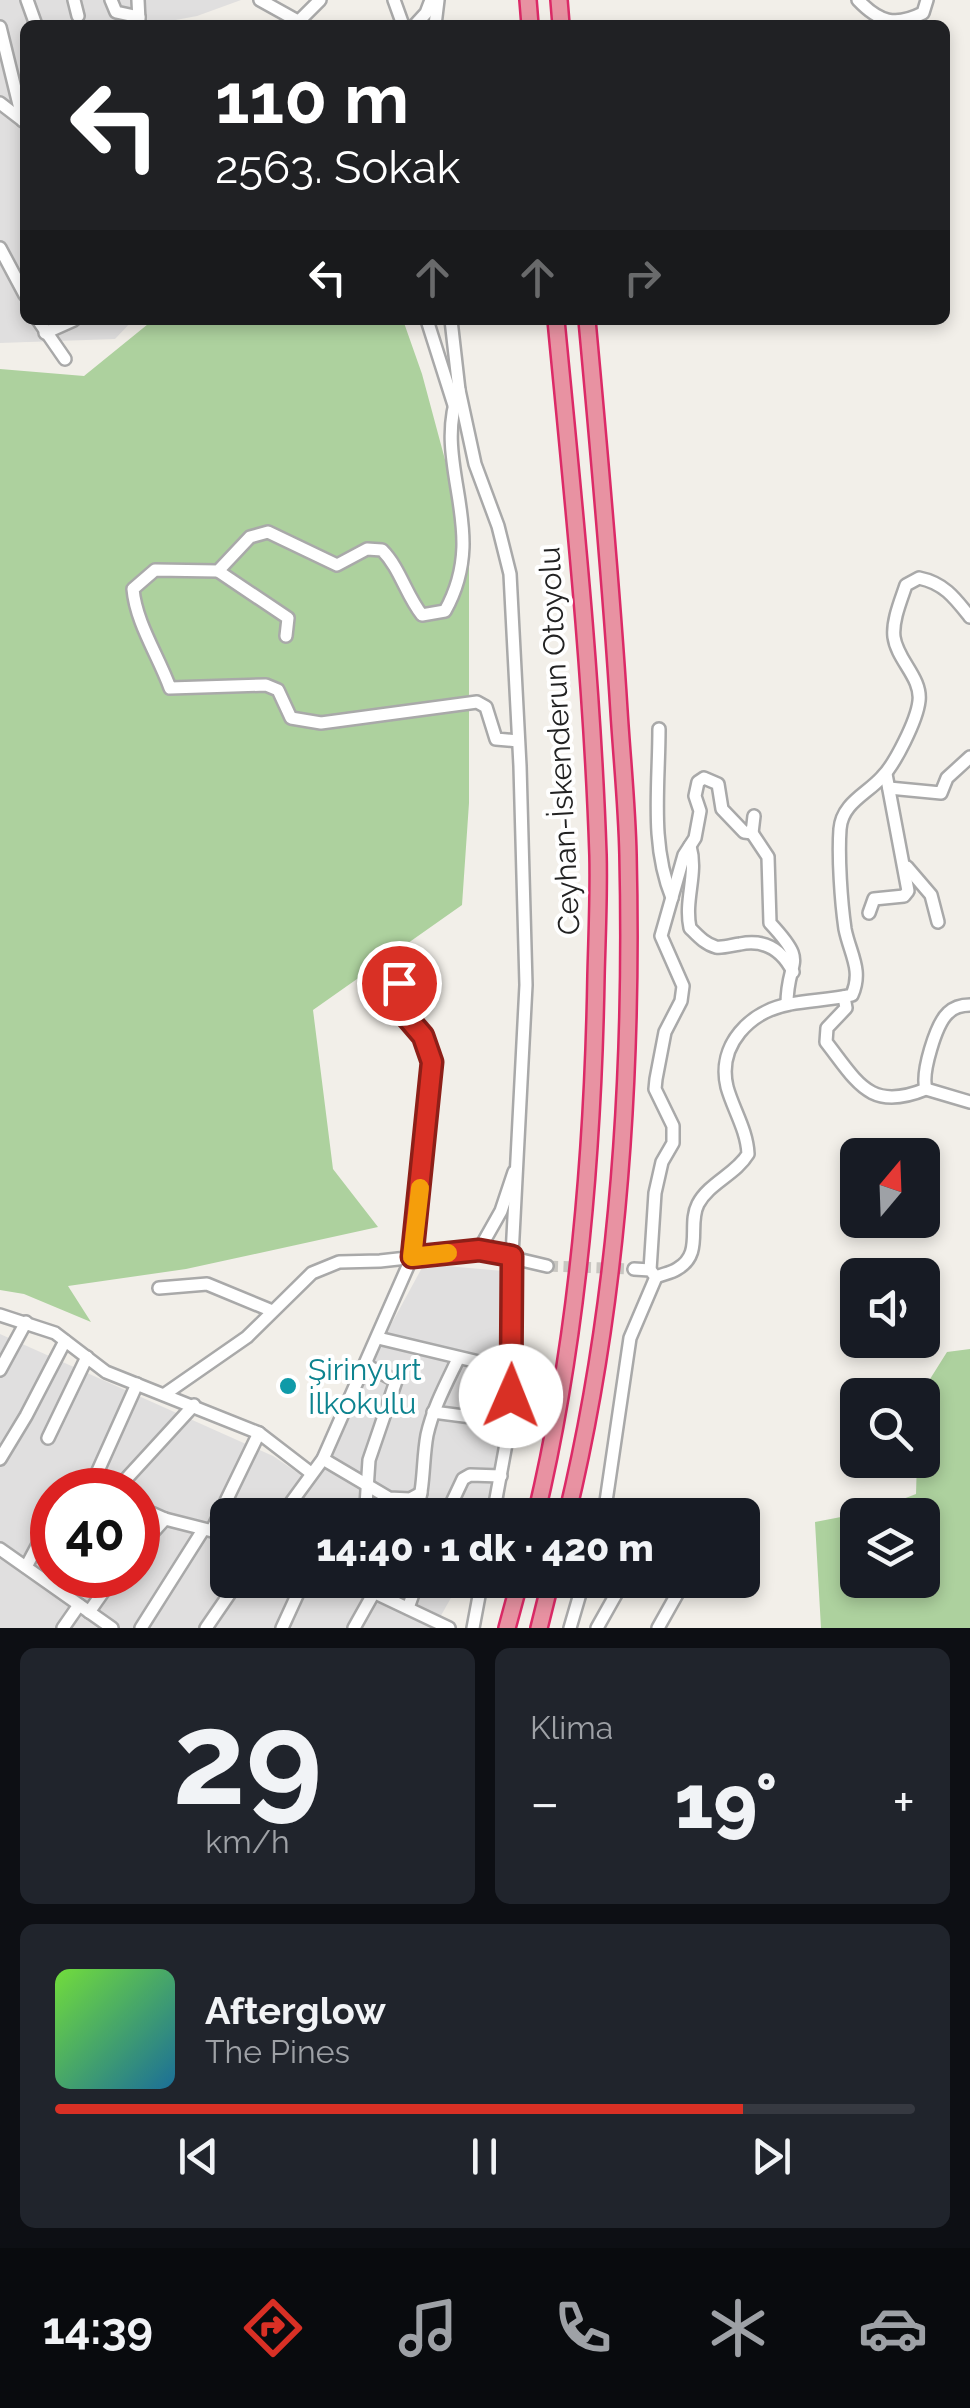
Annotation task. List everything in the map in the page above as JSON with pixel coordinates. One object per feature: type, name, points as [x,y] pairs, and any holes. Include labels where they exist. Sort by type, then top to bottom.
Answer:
[{"type":"highway","name":"Ceyhan-İskenderun Otoyolu","points":[[540,1498],[576,1290],[594,1077],[598,856],[579,559],[556,325]]},
{"type":"highway","name":"Ceyhan-İskenderun Otoyolu","points":[[570,1498],[606,1292],[625,1059],[628,854],[609,556],[587,325]]},
{"type":"highway","points":[[508,1628],[516,1598]]},
{"type":"highway","points":[[539,1628],[546,1598]]},
{"type":"street","points":[[74,0],[78,16]]},
{"type":"street","points":[[110,0],[116,12],[136,20]]},
{"type":"street","points":[[260,0],[295,20]]},
{"type":"street","points":[[303,20],[320,0]]},
{"type":"street","points":[[420,20],[435,0]]},
{"type":"street","points":[[858,0],[871,13],[889,20]]},
{"type":"street","points":[[908,20],[922,13],[927,0]]},
{"type":"street","points":[[0,26],[20,106]]},
{"type":"street","points":[[0,102],[20,119]]},
{"type":"street","points":[[0,248],[20,277]]},
{"type":"street","points":[[41,325],[65,359]]},
{"type":"street","points":[[45,333],[63,325]]},
{"type":"street","points":[[429,325],[454,405]]},
{"type":"street","points":[[452,325],[459,390],[476,464],[510,574],[518,741],[526,986],[512,1256],[510,1422],[496,1498]]},
{"type":"street","points":[[218,571],[250,537],[268,532],[337,565],[367,549],[382,550],[393,560],[408,597],[422,616],[444,610],[459,585],[464,542],[460,494],[451,459],[454,405],[459,390]]},
{"type":"street","points":[[286,636],[288,618],[218,571],[155,570],[133,589],[135,610],[170,688],[266,685],[278,690],[291,718],[321,723],[477,702],[486,707],[496,740],[518,741]]},
{"type":"street","points":[[634,1269],[653,1274],[675,1272],[692,1254],[697,1206],[748,1154],[724,1072],[738,1032],[765,1012],[786,1004],[852,995],[858,981],[846,930],[840,825],[846,807],[886,774],[919,700],[894,636],[906,585],[919,578],[936,581],[970,617]]},
{"type":"street","points":[[659,729],[658,842],[664,880],[672,898]]},
{"type":"street","points":[[889,788],[941,793],[947,778],[970,757]]},
{"type":"street","points":[[870,913],[874,899],[904,896],[908,891],[886,774]]},
{"type":"street","points":[[606,1498],[630,1338],[653,1274],[649,1240],[655,1193],[662,1162],[673,1143],[674,1126],[655,1089],[666,1032],[683,986],[661,936],[700,811],[695,796],[698,782],[704,778],[718,784],[727,818],[744,832],[752,832]]},
{"type":"street","points":[[754,816],[752,832],[768,857],[770,924],[791,946],[796,960],[786,1004]]},
{"type":"street","points":[[690,846],[695,862],[688,889],[690,928],[704,942],[720,948],[747,942],[774,948],[794,972]]},
{"type":"street","points":[[904,864],[931,895],[938,922]]},
{"type":"street","points":[[294,1498],[323,1459],[412,1257],[432,1062],[423,1036],[405,1015],[408,1004],[399,983]]},
{"type":"street","points":[[844,997],[846,1008],[827,1028],[826,1042],[868,1092],[901,1099],[926,1088],[970,1102]]},
{"type":"street","points":[[926,1088],[924,1072],[945,1015],[959,1006],[970,1005]]},
{"type":"street","points":[[479,1250],[500,1211],[518,1154]]},
{"type":"street","points":[[165,1394],[247,1336],[312,1273],[339,1262],[479,1250],[547,1266]]},
{"type":"street","points":[[159,1288],[207,1284],[270,1310]]},
{"type":"street","points":[[0,1315],[65,1340],[106,1372],[259,1432],[311,1473]]},
{"type":"street","points":[[0,1370],[26,1322]]},
{"type":"street","points":[[378,1338],[512,1370]]},
{"type":"street","points":[[0,1459],[65,1340]]},
{"type":"street","points":[[48,1438],[87,1357]]},
{"type":"street","points":[[420,1498],[426,1437],[433,1412],[458,1359]]},
{"type":"street","points":[[366,1364],[396,1382],[369,1460],[366,1498]]},
{"type":"street","points":[[99,1468],[137,1384]]},
{"type":"street","points":[[133,1468],[194,1404]]},
{"type":"street","points":[[433,1412],[510,1422]]},
{"type":"street","points":[[141,1628],[208,1530],[259,1432]]},
{"type":"street","points":[[323,1459],[396,1500],[421,1494]]},
{"type":"street","points":[[454,1498],[463,1478],[501,1476]]},
{"type":"street","points":[[160,1518],[208,1530]]},
{"type":"street","points":[[160,1524],[164,1520]]},
{"type":"street","points":[[0,1549],[30,1569]]},
{"type":"street","points":[[26,1567],[30,1559]]},
{"type":"street","points":[[73,1598],[112,1628]]},
{"type":"street","points":[[63,1628],[93,1598]]},
{"type":"street","points":[[206,1628],[227,1598]]},
{"type":"street","points":[[282,1628],[296,1598]]},
{"type":"street","points":[[354,1628],[371,1598]]},
{"type":"street","points":[[394,1598],[449,1628]]},
{"type":"street","points":[[408,1608],[412,1598]]},
{"type":"street","points":[[474,1628],[479,1598]]},
{"type":"street","points":[[570,1628],[579,1598]]},
{"type":"street","points":[[596,1628],[614,1598]]},
{"type":"street","points":[[658,1628],[676,1598]]},
{"type":"street","points":[[414,1628],[420,1614]]},
{"type":"shaded area","points":[[0,0],[241,0],[176,20],[20,20],[20,325],[128,325],[115,339],[0,343]]},
{"type":"shaded area","points":[[424,1264],[503,1271],[505,1498],[210,1498],[210,1598],[451,1598],[434,1628],[0,1628],[0,1334],[273,1456],[307,1479]]},
{"type":"green space","points":[[147,325],[405,325],[422,374],[469,549],[469,803],[462,905],[313,1010],[333,1169],[378,1227],[186,1269],[68,1286],[91,1322],[24,1294],[0,1290],[0,369],[84,376]]},
{"type":"green space","points":[[970,1349],[970,1628],[821,1628],[815,1522],[840,1517],[840,1598],[940,1598],[940,1498],[906,1498],[916,1494],[916,1478],[940,1478],[940,1378],[931,1378],[947,1352]]},
{"type":"tunnel","points":[[547,1266],[634,1269]]},
{"type":"slow traffic","points":[[420,1188],[412,1257],[448,1253]]},
{"type":"place","name":"Şirinyurt İlkokulu","points":[[288,1386]]},
{"type":"route","points":[[399,983],[408,1004],[405,1015],[423,1036],[432,1062],[412,1257],[479,1250],[512,1256],[511,1396]]}]
